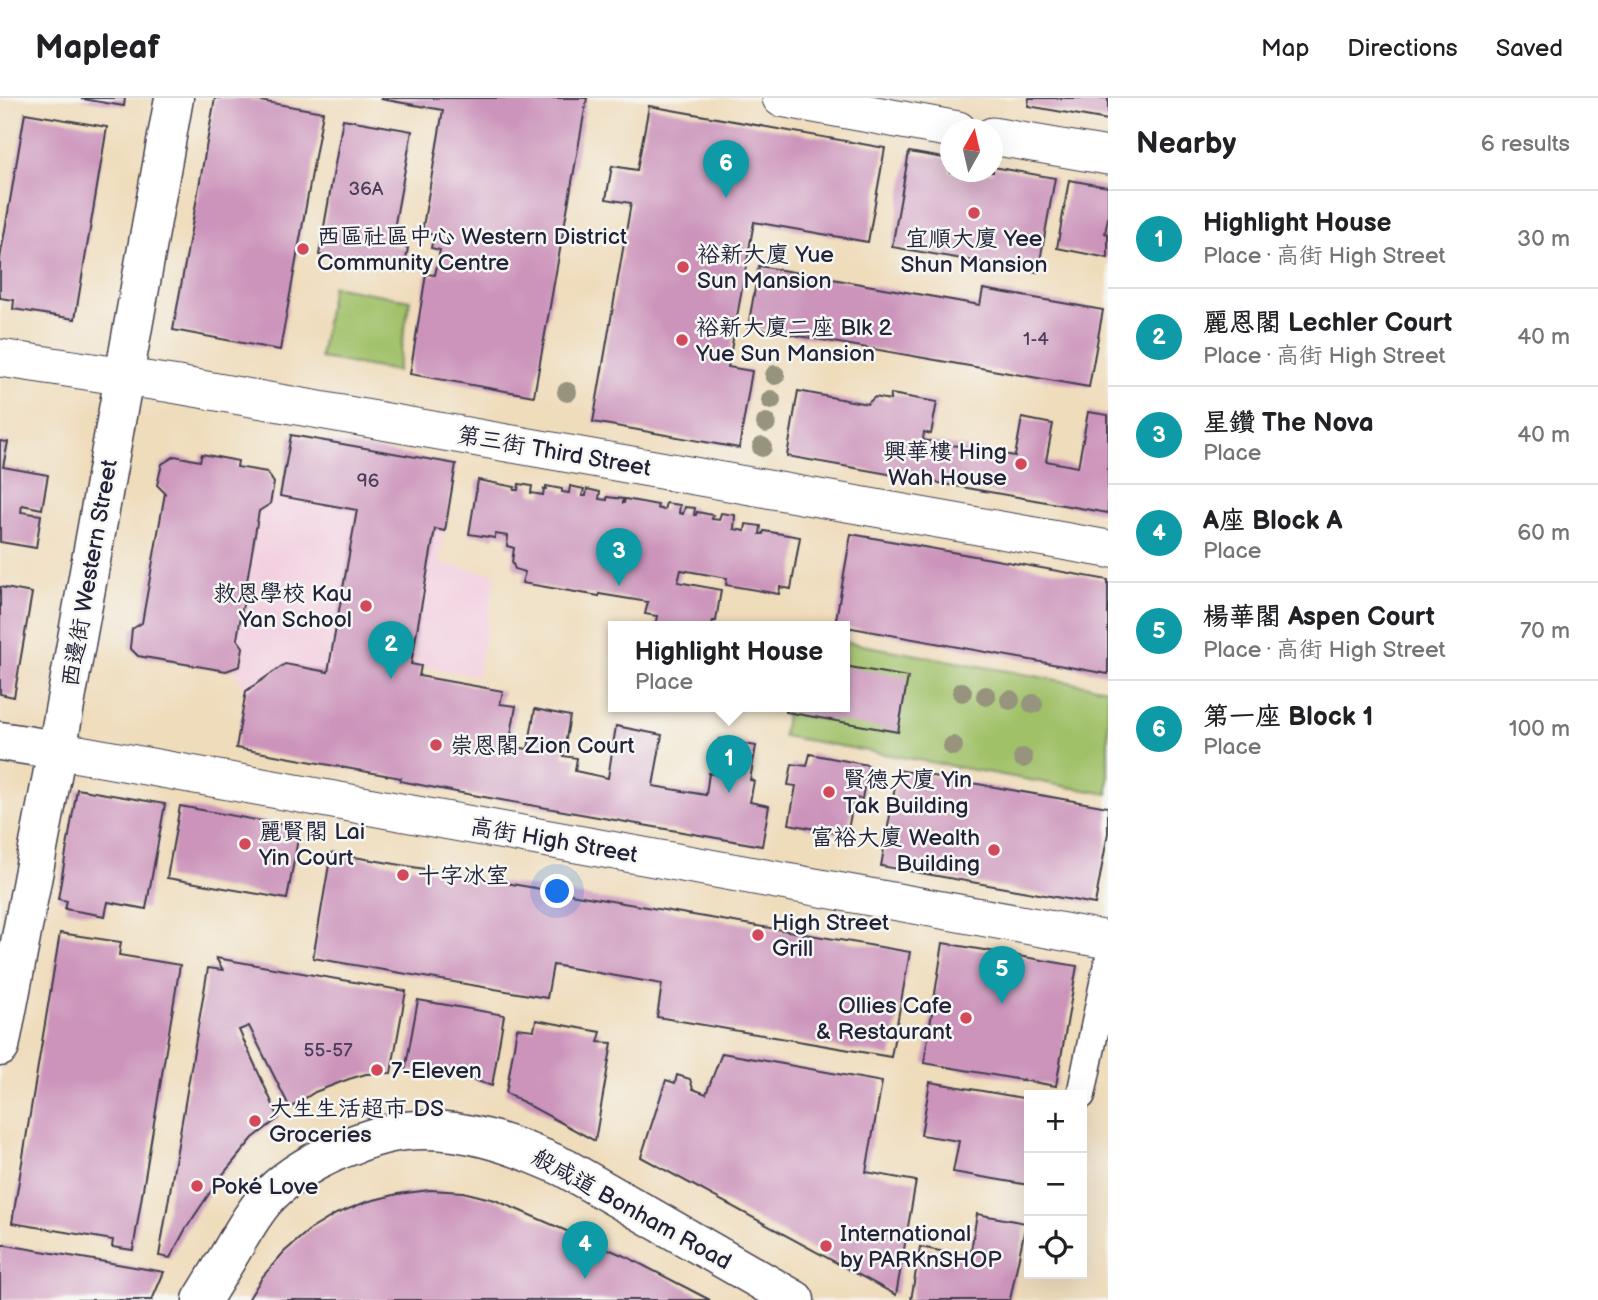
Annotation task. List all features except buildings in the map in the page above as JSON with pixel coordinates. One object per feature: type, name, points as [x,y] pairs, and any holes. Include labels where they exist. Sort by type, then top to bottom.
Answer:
[{"type":"main road","name":"西邊街 Western Street","points":[[0,1047],[57,750],[174,98]]},
{"type":"main road","name":"高街 High Street","points":[[0,741],[57,750]]},
{"type":"main road","name":"般咸道 Bonham Road","points":[[202,1300],[264,1201],[289,1178],[323,1157],[361,1141],[404,1131],[433,1130],[465,1133],[529,1151],[565,1168],[794,1300]]},
{"type":"street","points":[[781,98],[940,127]]},
{"type":"street","points":[[1003,138],[1108,156]]},
{"type":"street","name":"第三街 Third Street","points":[[0,358],[199,388],[1108,549]]},
{"type":"street","name":"高街 High Street","points":[[57,750],[1108,940]]},
{"type":"street","points":[[1083,1090],[1108,964]]},
{"type":"shaded area","name":"救恩學校 Kau Yan School","points":[[291,435],[456,464],[439,563],[496,574],[478,676],[421,666],[401,778],[236,748],[246,691],[234,668],[240,666],[243,647],[237,639],[259,511],[270,504],[272,495],[280,496]]},
{"type":"green space","points":[[332,286],[410,300],[397,371],[320,358]]},
{"type":"green space","points":[[850,643],[1108,689],[1108,794],[783,736],[786,712],[850,712]]},
{"type":"place","name":"第一座 Block 1","points":[[726,198]]},
{"type":"place","name":"宜順大廈 Yee Shun Mansion","points":[[974,213]]},
{"type":"place","name":"西區社區中心 Western District Community Centre","points":[[303,249]]},
{"type":"place","name":"裕新大廈 Yue Sun Mansion","points":[[683,267]]},
{"type":"place","name":"裕新大廈二座 Blk 2 Yue Sun Mansion","points":[[682,340]]},
{"type":"place","name":"興華樓 Hing Wah House","points":[[1021,464]]},
{"type":"place","name":"星鑽 The Nova","points":[[619,586]]},
{"type":"place","name":"救恩學校 Kau Yan School","points":[[366,606]]},
{"type":"place","name":"麗恩閣 Lechler Court","points":[[391,679]]},
{"type":"place","name":"崇恩閣 Zion Court","points":[[436,745]]},
{"type":"place","name":"賢德大廈 Yin Tak Building","points":[[829,792]]},
{"type":"place","name":"Highlight House","points":[[729,793]]},
{"type":"place","name":"麗賢閣 Lai Yin Court","points":[[245,844]]},
{"type":"place","name":"富裕大廈 Wealth Building","points":[[994,850]]},
{"type":"place","name":"十字冰室","points":[[403,875]]},
{"type":"place","name":"High Street Grill","points":[[758,935]]},
{"type":"place","name":"楊華閣 Aspen Court","points":[[1002,1004]]},
{"type":"place","name":"Ollies Cafe & Restaurant","points":[[966,1018]]},
{"type":"place","name":"7-Eleven","points":[[377,1070]]},
{"type":"place","name":"大生生活超市 DS Groceries","points":[[255,1121]]},
{"type":"place","name":"Poké Love","points":[[197,1186]]},
{"type":"place","name":"International by PARKnSHOP","points":[[826,1246]]},
{"type":"place","name":"A座 Block A","points":[[585,1279]]}]
